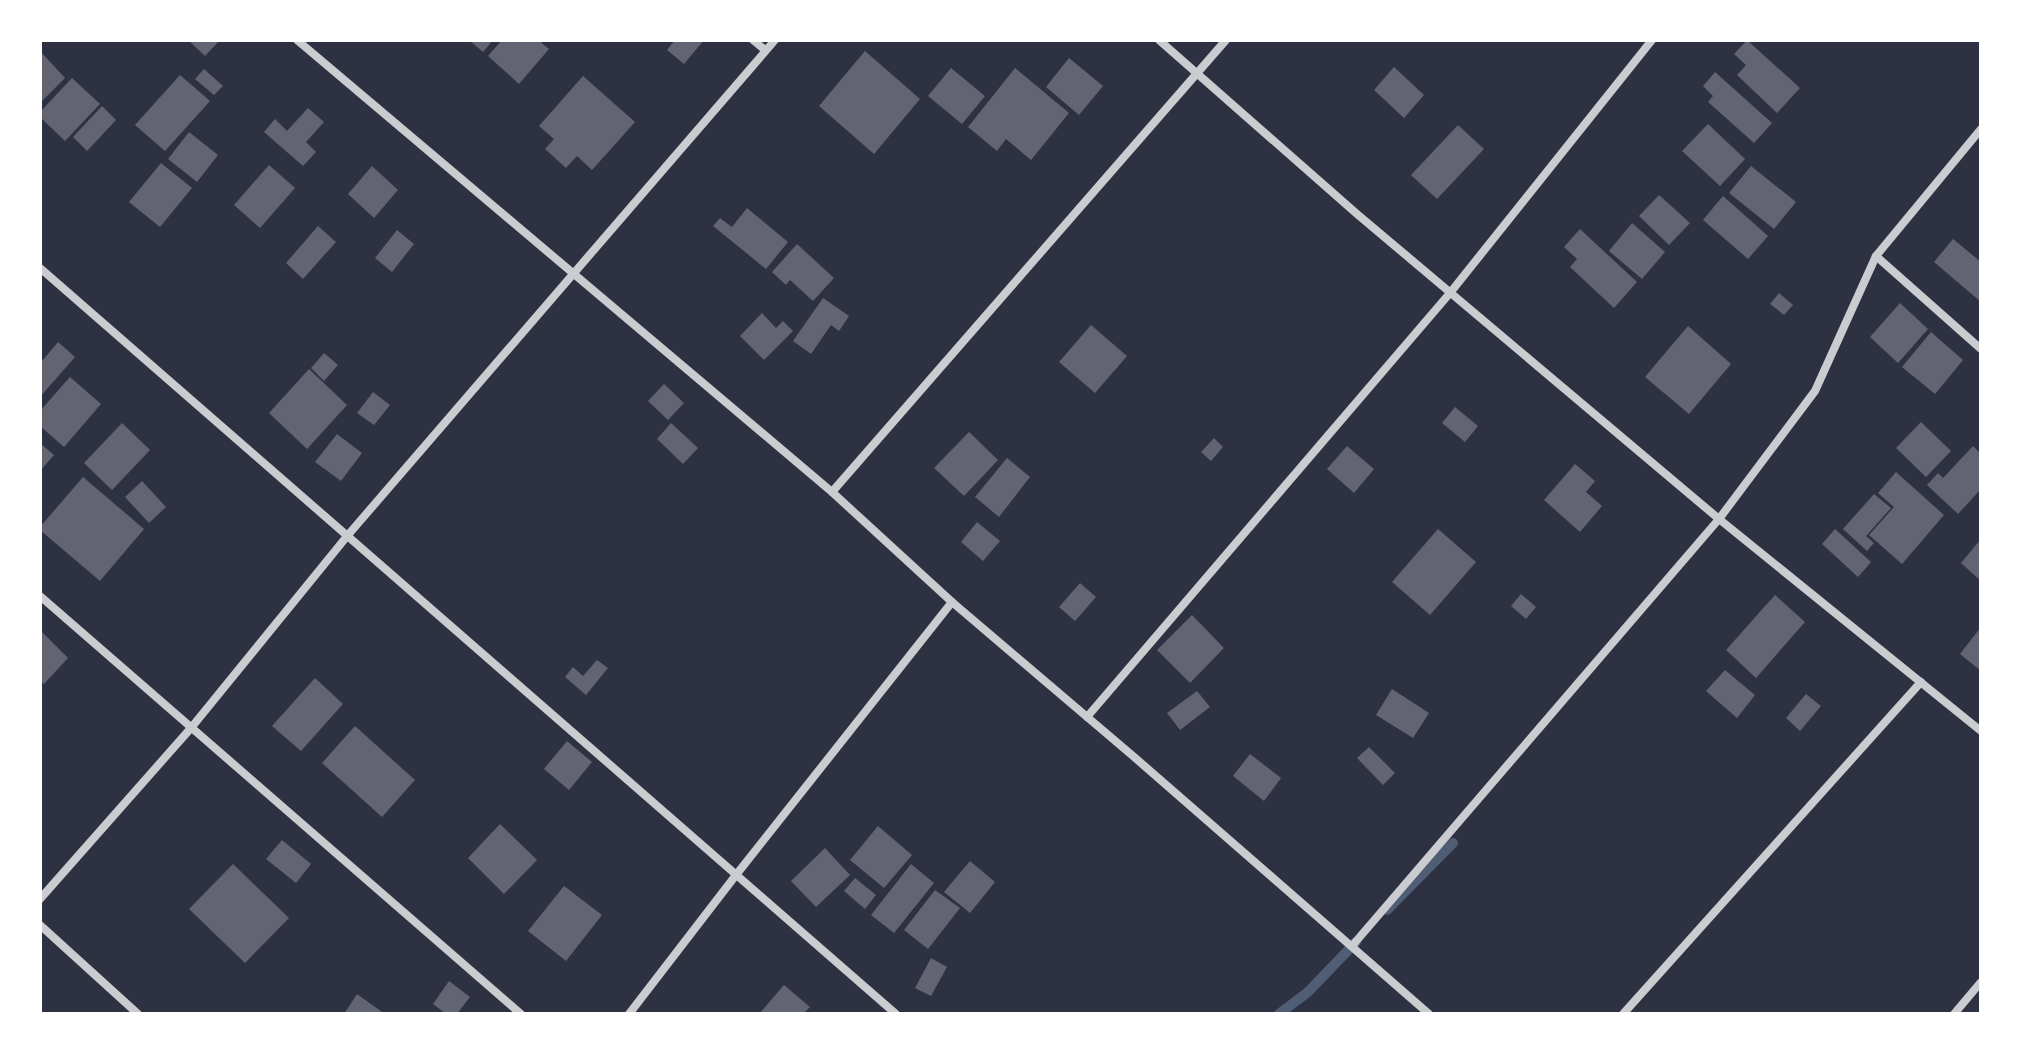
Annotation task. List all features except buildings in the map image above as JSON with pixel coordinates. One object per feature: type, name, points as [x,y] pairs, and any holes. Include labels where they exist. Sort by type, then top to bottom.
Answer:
[{"type":"street","points":[[297,40],[832,492],[952,602],[1429,1014]]},
{"type":"street","points":[[753,40],[765,50]]},
{"type":"street","points":[[40,899],[191,728],[348,535],[775,40]]},
{"type":"street","points":[[1159,40],[1450,293],[1719,519],[1981,731]]},
{"type":"street","points":[[832,492],[1226,40]]},
{"type":"street","points":[[1087,717],[1450,293],[1652,40]]},
{"type":"street","points":[[1352,946],[1719,519],[1815,391],[1876,256],[1981,129]]},
{"type":"street","points":[[1876,256],[1981,349]]},
{"type":"street","points":[[40,268],[896,1014]]},
{"type":"street","points":[[40,596],[521,1014]]},
{"type":"street","points":[[629,1014],[952,602]]},
{"type":"street","points":[[1623,1014],[1921,682]]},
{"type":"street","points":[[40,925],[138,1014]]},
{"type":"street","points":[[1954,1014],[1981,982]]},
{"type":"waterway","points":[[1387,910],[1453,843]]},
{"type":"waterway","points":[[1279,1014],[1308,992],[1356,942]]}]
